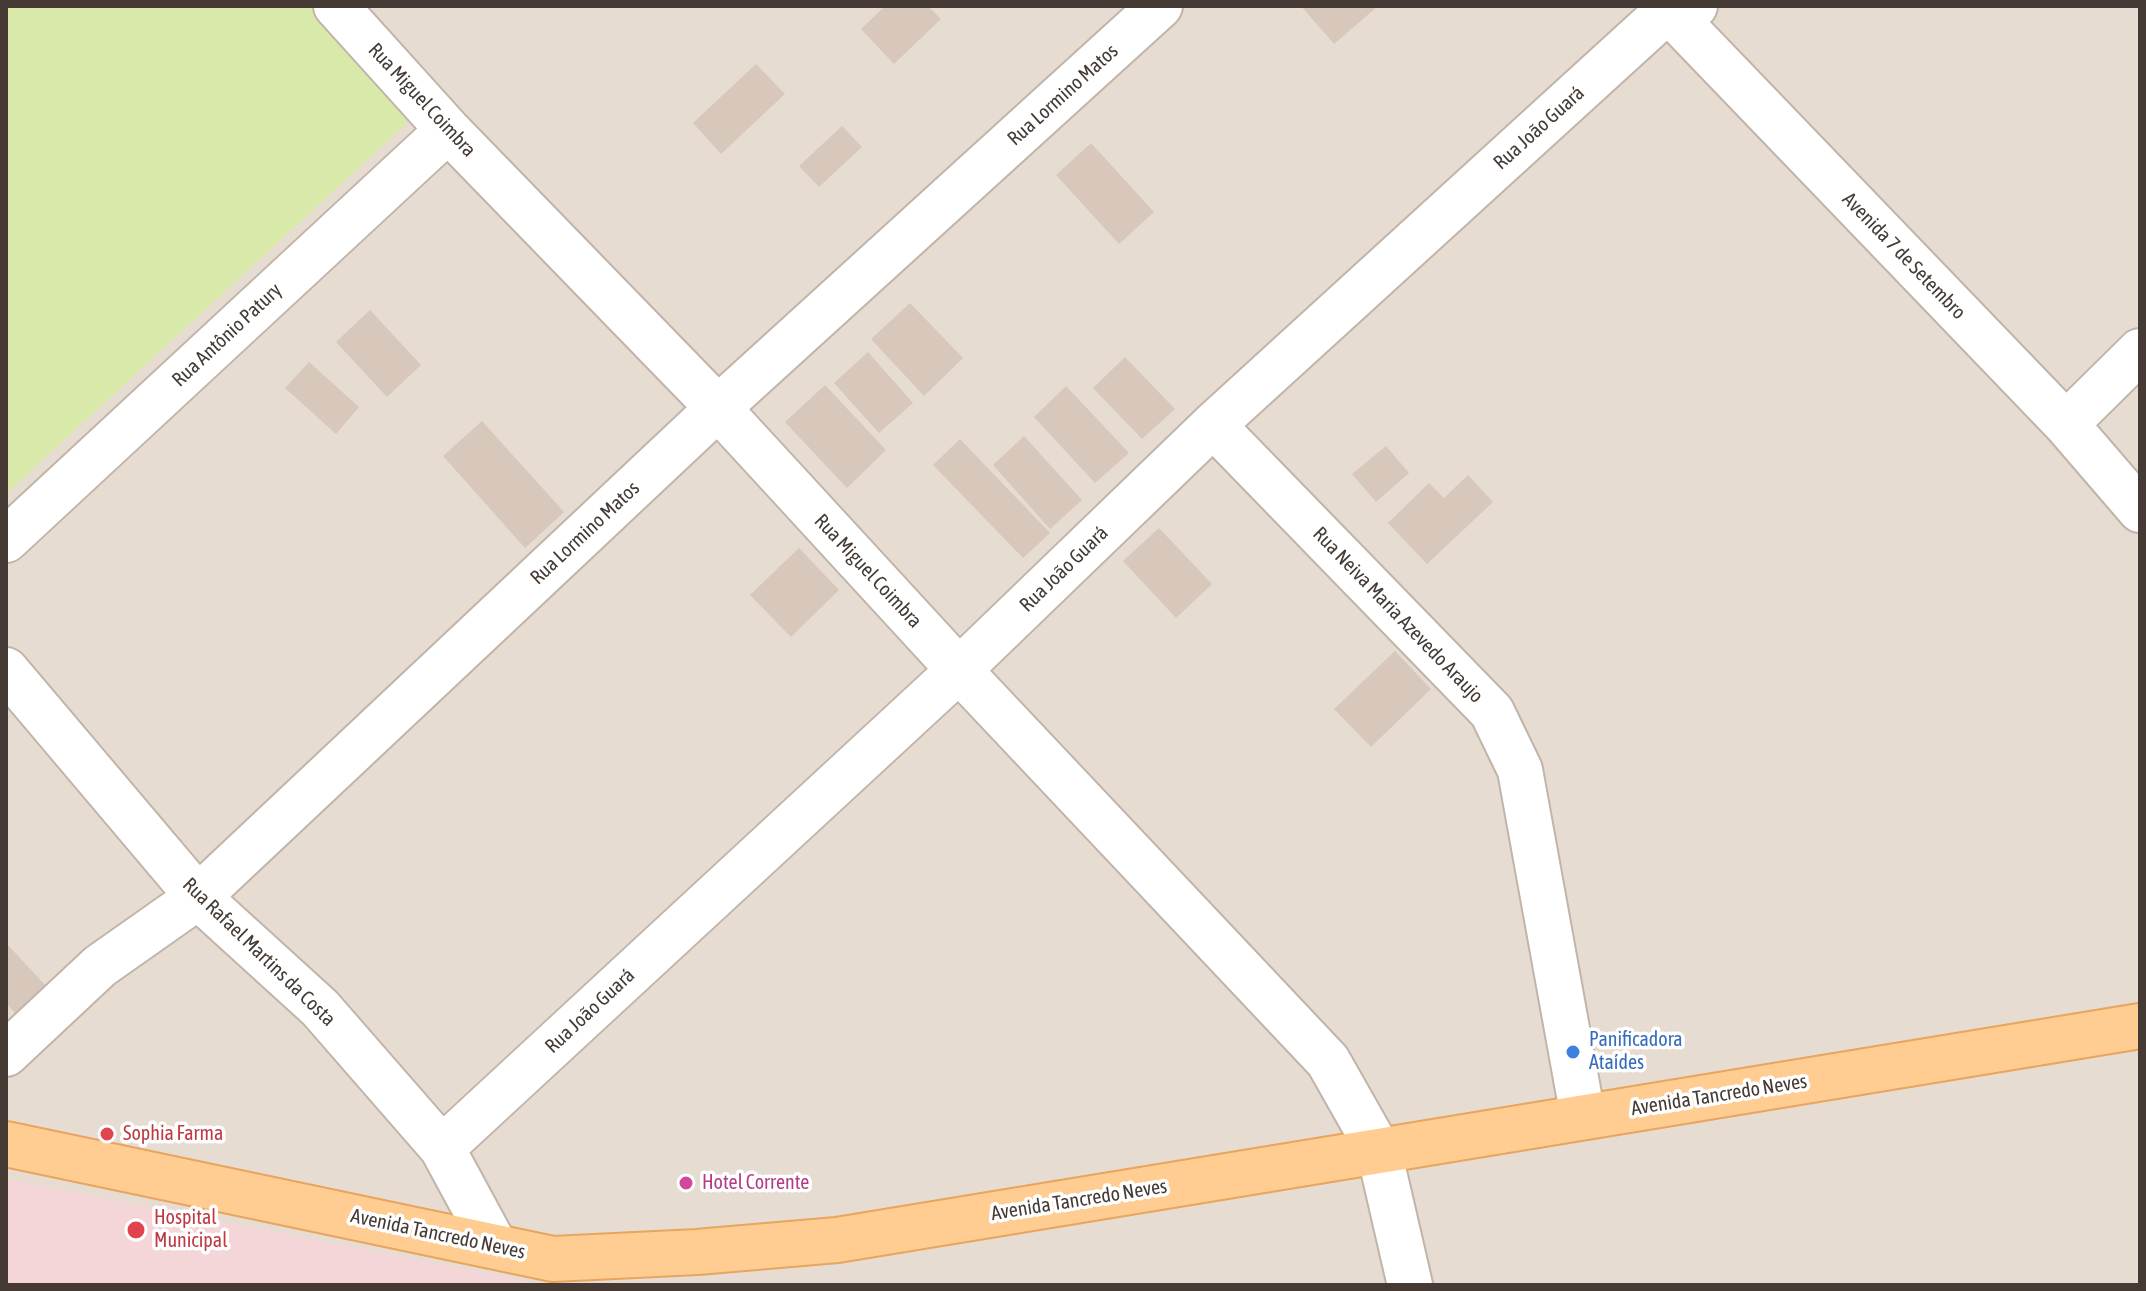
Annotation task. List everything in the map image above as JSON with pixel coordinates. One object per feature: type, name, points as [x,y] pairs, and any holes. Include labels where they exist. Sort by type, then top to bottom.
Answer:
[{"type":"main road","name":"Avenida Tancredo Neves","points":[[11,1143],[495,1246],[551,1272],[697,1252],[837,1240],[2140,1026]]},
{"type":"street","name":"Rua Miguel Coimbra","points":[[336,6],[448,130],[718,408],[959,670],[1328,1061],[1379,1151]]},
{"type":"street","name":"Rua Lormino Matos","points":[[6,1054],[100,966],[198,897],[718,408],[1160,6]]},
{"type":"street","name":"Avenida 7 de Setembro","points":[[1675,7],[2066,424],[2140,510]]},
{"type":"street","name":"Rua João Guará","points":[[442,1148],[959,670],[1213,425],[1675,7]]},
{"type":"street","name":"Rua Antônio Patury","points":[[6,540],[448,130]]},
{"type":"street","points":[[2066,424],[2140,351]]},
{"type":"street","name":"Rua Neiva Maria Azevedo Araujo","points":[[1213,425],[1492,712],[1520,770],[1583,1117]]},
{"type":"street","name":"Rua Rafael Martins da Costa","points":[[6,670],[198,897],[320,1008],[442,1148],[495,1246]]},
{"type":"street","points":[[1379,1151],[1410,1285]]},
{"type":"shaded area","points":[[6,6],[2140,6],[2140,1285],[6,1285]]},
{"type":"shaded area","name":"Hospital Municipal","points":[[6,1179],[527,1281],[526,1285],[6,1285]]},
{"type":"green space","points":[[6,6],[318,6],[417,114],[6,494]]},
{"type":"building","points":[[885,6],[928,6],[941,19],[894,64],[861,29]]},
{"type":"building","points":[[1301,6],[1378,6],[1334,44]]},
{"type":"building","points":[[756,64],[785,94],[721,154],[693,123]]},
{"type":"building","points":[[842,126],[862,147],[819,187],[799,166]]},
{"type":"building","points":[[1091,143],[1154,212],[1119,244],[1056,175]]},
{"type":"building","points":[[910,303],[963,358],[924,396],[871,339]]},
{"type":"building","points":[[370,310],[421,365],[387,397],[336,342]]},
{"type":"building","points":[[868,352],[913,403],[879,433],[834,383]]},
{"type":"building","points":[[1125,357],[1175,409],[1142,439],[1093,388]]},
{"type":"building","points":[[309,362],[359,407],[336,434],[285,388]]},
{"type":"building","points":[[825,385],[886,450],[847,488],[785,422]]},
{"type":"building","points":[[1066,386],[1129,453],[1095,483],[1034,417]]},
{"type":"building","points":[[482,421],[564,512],[525,548],[443,456]]},
{"type":"building","points":[[1024,436],[1082,500],[1050,529],[993,465]]},
{"type":"building","points":[[960,439],[1050,533],[1023,558],[933,465]]},
{"type":"building","points":[[1386,446],[1409,473],[1376,502],[1352,474]]},
{"type":"building","points":[[1468,475],[1493,502],[1427,564],[1388,523],[1429,483],[1444,498]]},
{"type":"building","points":[[1159,528],[1212,584],[1176,618],[1123,561]]},
{"type":"building","points":[[799,548],[839,590],[791,637],[750,595]]},
{"type":"building","points":[[1395,651],[1431,689],[1371,747],[1334,709]]},
{"type":"building","points":[[6,943],[47,987],[17,1015],[6,1003]]},
{"type":"place","name":"Panificadora Ataídes","points":[[1573,1052]]},
{"type":"place","name":"Sophia Farma","points":[[107,1134]]},
{"type":"place","name":"Hotel Corrente","points":[[686,1183]]},
{"type":"place","name":"Hospital Municipal","points":[[136,1230]]}]
